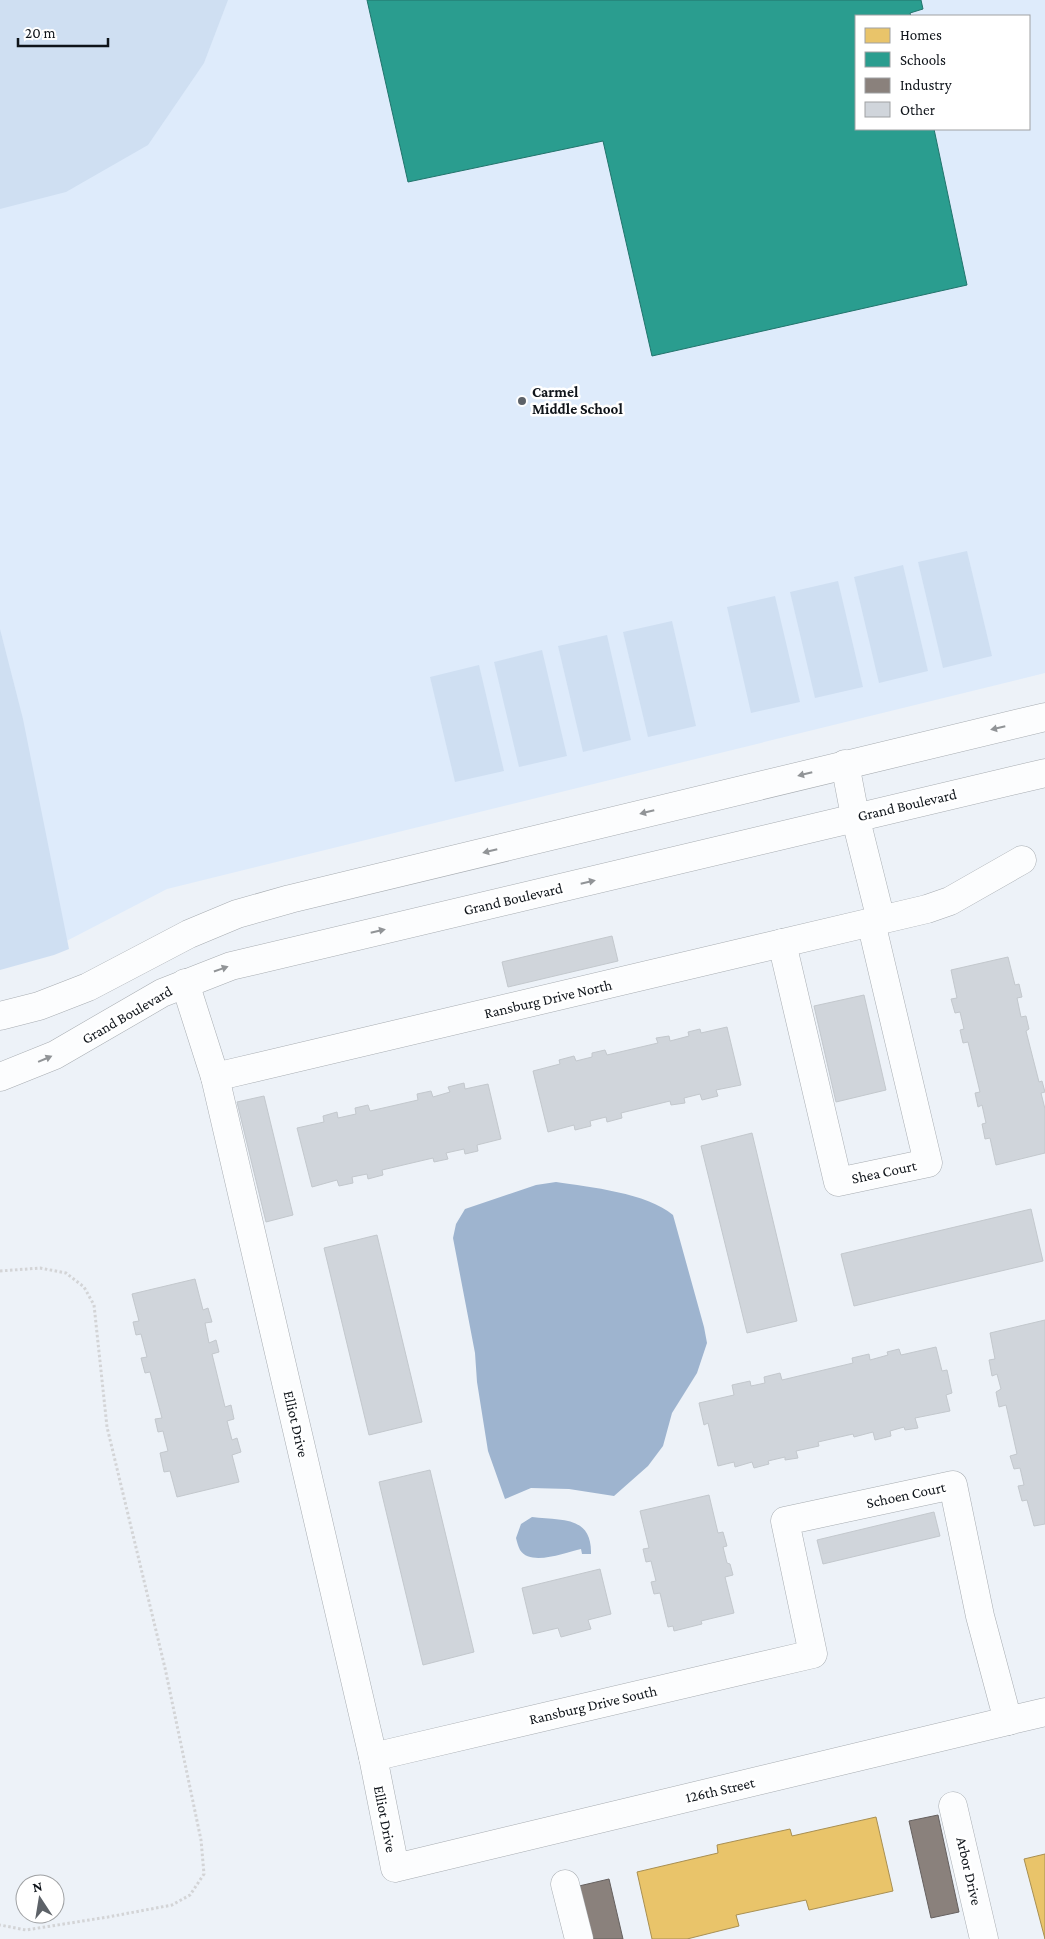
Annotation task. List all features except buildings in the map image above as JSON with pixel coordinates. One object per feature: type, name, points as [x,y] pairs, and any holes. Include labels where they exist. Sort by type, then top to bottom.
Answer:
[{"type":"street","points":[[0,1016],[38,1006],[88,987],[189,934],[237,914],[310,894],[1045,717]]},
{"type":"street","points":[[845,764],[876,921]]},
{"type":"street","name":"Grand Boulevard","points":[[0,1077],[55,1056],[134,1008],[185,983],[231,966],[1045,772]]},
{"type":"street","name":"Ransburg Drive North","points":[[215,1077],[927,909],[950,901],[1022,860]]},
{"type":"street","name":"Shea Court","points":[[782,943],[838,1182],[928,1163],[876,921]]},
{"type":"street","name":"Elliot Drive","points":[[185,983],[215,1077],[373,1757],[395,1868]]},
{"type":"street","name":"Schoen Court","points":[[813,1654],[785,1521],[953,1484],[980,1616],[1008,1721]]},
{"type":"street","name":"Ransburg Drive South","points":[[373,1757],[813,1654]]},
{"type":"street","name":"126th Street","points":[[395,1868],[1045,1712]]},
{"type":"street","name":"Arbor Drive","points":[[953,1806],[980,1938]]},
{"type":"street","points":[[565,1884],[579,1939]]},
{"type":"path","points":[[0,1271],[40,1268],[66,1273],[84,1286],[94,1305],[107,1428],[165,1668],[201,1840],[204,1874],[190,1895],[172,1904],[108,1917],[26,1930],[0,1925]]},
{"type":"shaded area","name":"Carmel Middle School","points":[[0,0],[1045,0],[1045,673],[167,889],[49,950],[0,962]]},
{"type":"shaded area","points":[[0,0],[228,0],[204,63],[148,145],[66,192],[0,209]]},
{"type":"shaded area","points":[[967,551],[992,656],[943,668],[918,562]]},
{"type":"shaded area","points":[[903,565],[928,671],[879,683],[854,577]]},
{"type":"shaded area","points":[[838,581],[863,687],[815,698],[790,592]]},
{"type":"shaded area","points":[[775,596],[800,702],[751,713],[727,607]]},
{"type":"shaded area","points":[[672,621],[696,726],[648,737],[623,632]]},
{"type":"shaded area","points":[[0,629],[23,719],[69,949],[0,970]]},
{"type":"shaded area","points":[[607,635],[631,740],[583,752],[558,646]]},
{"type":"shaded area","points":[[542,650],[567,756],[519,767],[494,662]]},
{"type":"shaded area","points":[[479,665],[504,771],[455,782],[430,677]]},
{"type":"shaded area","points":[[556,1182],[634,1196],[662,1207],[673,1215],[707,1343],[697,1373],[672,1413],[663,1446],[648,1466],[614,1496],[569,1489],[531,1488],[505,1499],[488,1451],[477,1382],[475,1353],[453,1238],[456,1224],[465,1209],[536,1185]]},
{"type":"shaded area","points":[[532,1517],[564,1520],[580,1526],[586,1532],[590,1541],[591,1554],[582,1554],[581,1549],[540,1558],[525,1555],[520,1550],[516,1538],[521,1524]]},
{"type":"place","name":"Carmel Middle School","points":[[522,401]]}]
